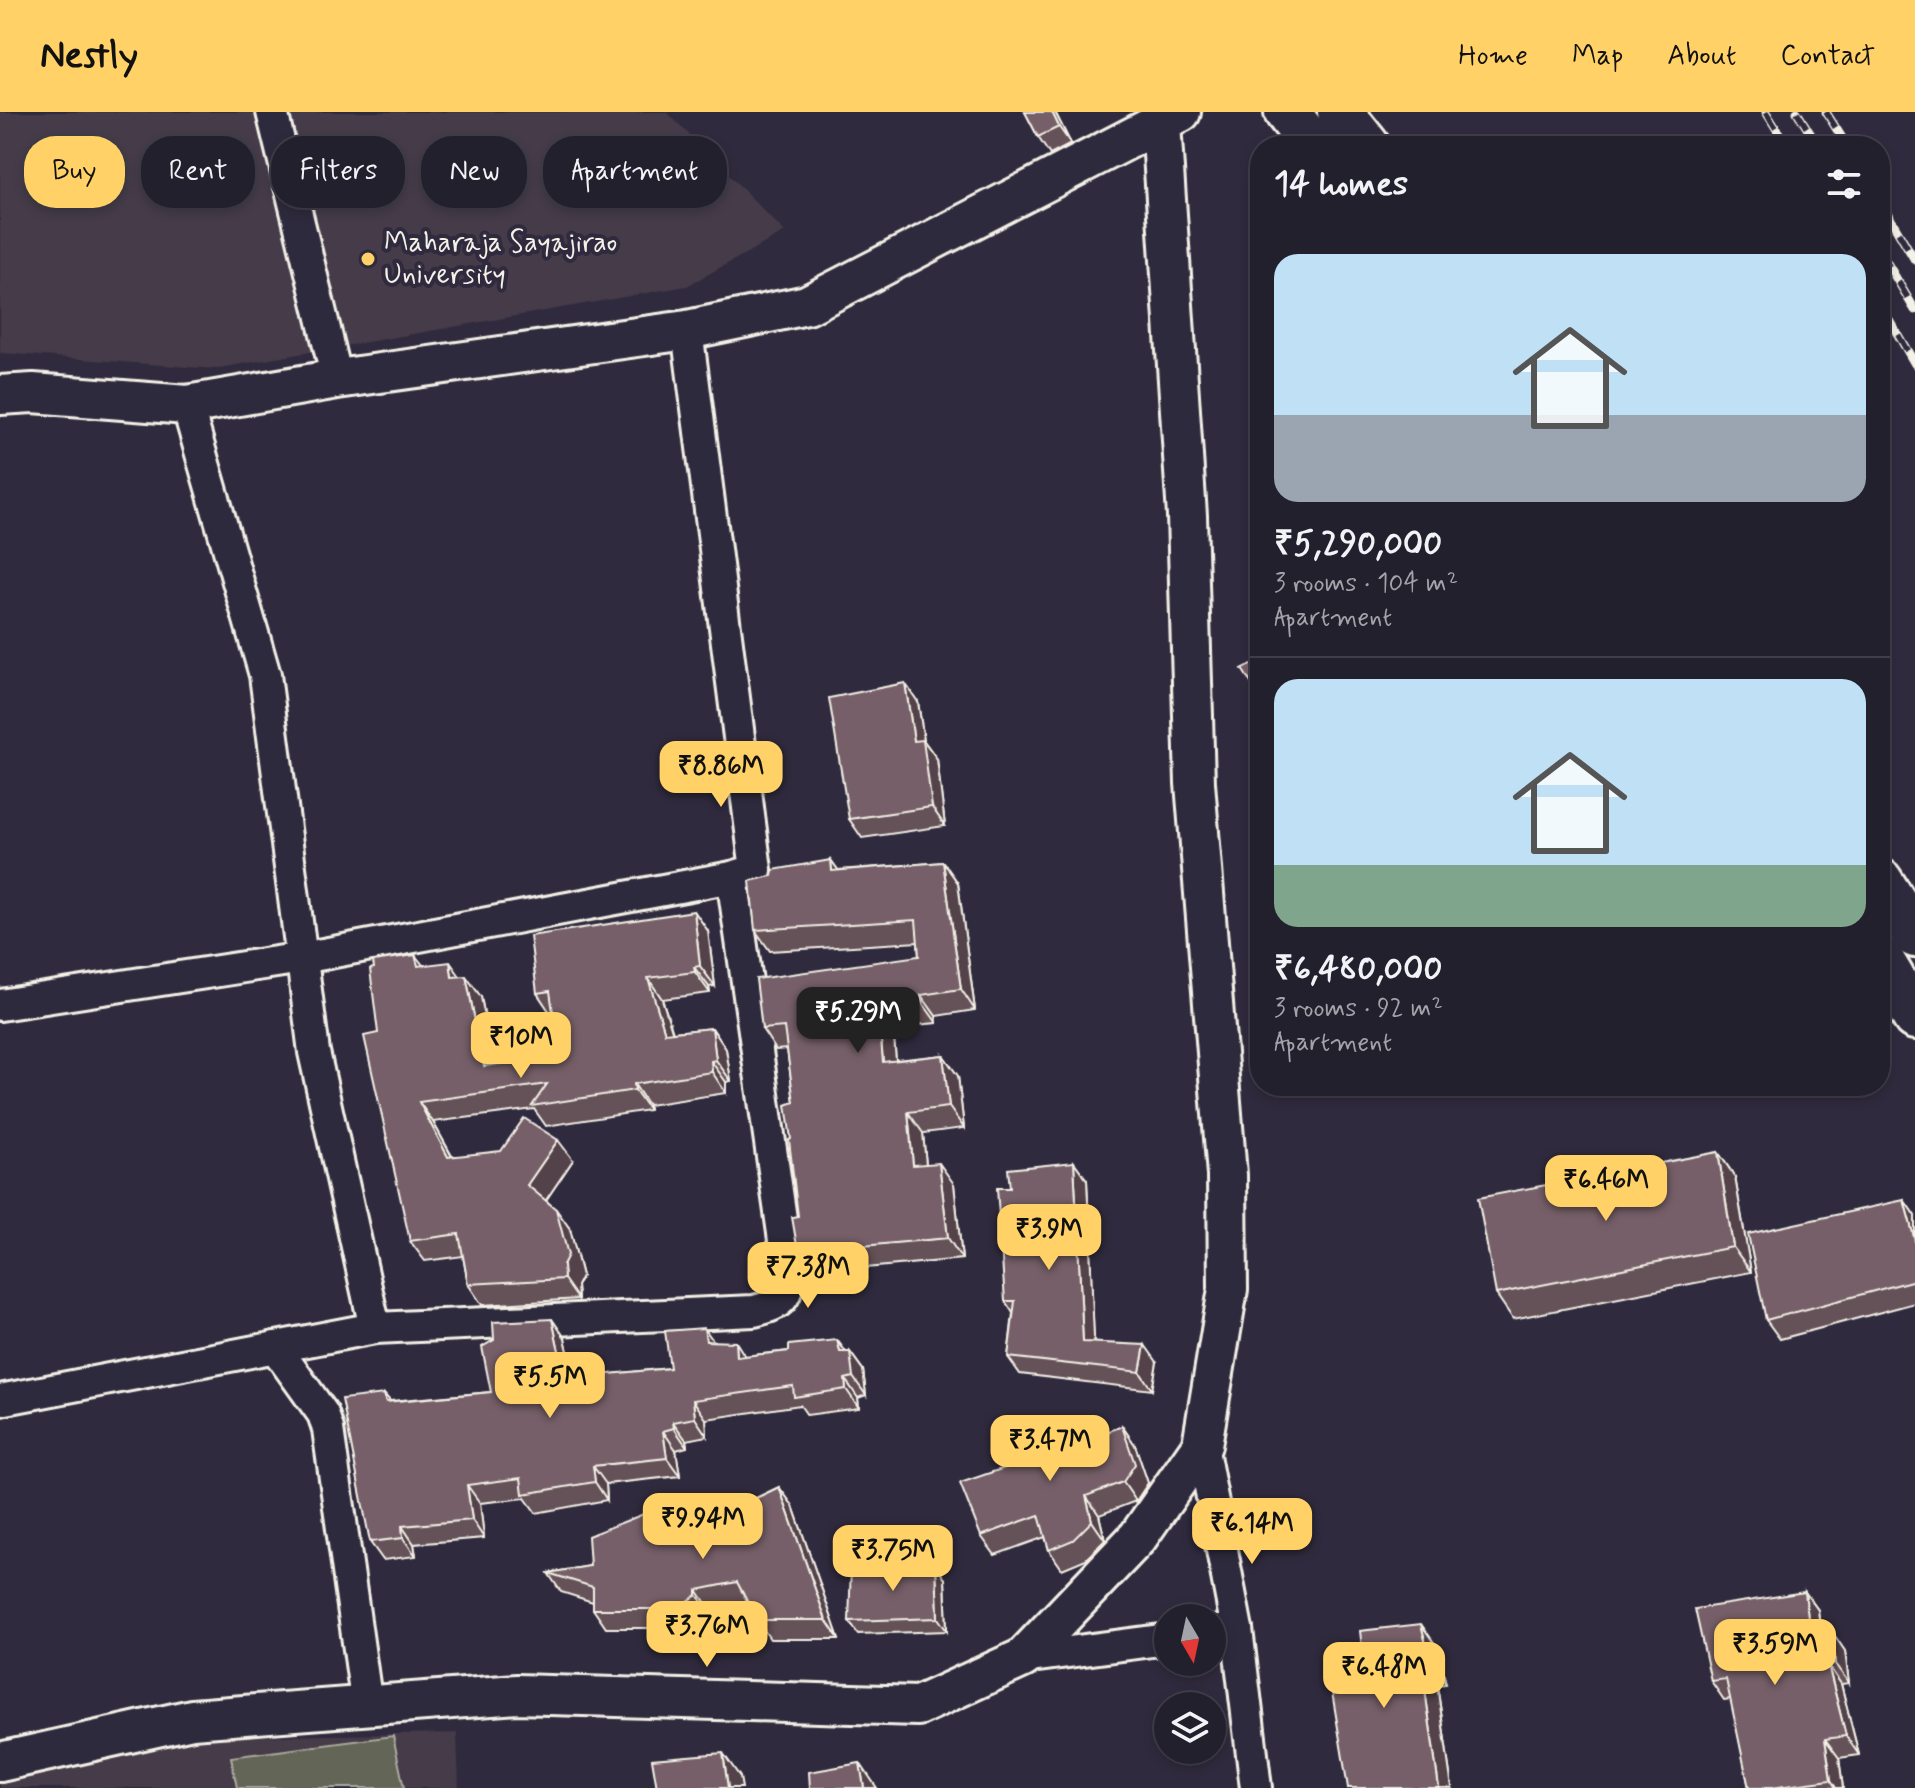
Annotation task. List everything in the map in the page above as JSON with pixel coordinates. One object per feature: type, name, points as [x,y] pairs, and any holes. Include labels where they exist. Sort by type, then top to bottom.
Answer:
[{"type":"main road","points":[[1287,112],[1305,136]]},
{"type":"main road","points":[[1340,112],[1359,136]]},
{"type":"main road","points":[[1890,896],[1915,935]]},
{"type":"main road","points":[[1890,975],[1915,1017]]},
{"type":"street","points":[[272,112],[337,379]]},
{"type":"street","points":[[0,395],[33,393],[187,405],[337,379],[687,330],[807,305],[1168,116],[1187,516],[1195,783],[1227,1175],[1228,1289],[1202,1445],[1221,1604]]},
{"type":"street","points":[[0,1005],[302,958],[756,870],[687,330]]},
{"type":"street","points":[[187,405],[265,675],[314,1052],[375,1328]]},
{"type":"street","points":[[0,1400],[375,1328],[754,1311],[783,1300],[789,1288],[788,1268],[732,877]]},
{"type":"street","points":[[275,1347],[323,1414],[328,1429],[367,1706]]},
{"type":"street","points":[[1023,1658],[1138,1537],[1202,1445]]},
{"type":"street","points":[[0,1762],[192,1719],[517,1694],[918,1706],[1023,1658],[1154,1641]]},
{"type":"street","points":[[1226,1641],[1256,1788]]},
{"type":"shaded area","name":"Maharaja Sayajirao University","points":[[0,112],[667,112],[691,136],[543,136],[543,208],[727,208],[727,173],[785,232],[687,286],[214,369],[0,353]]},
{"type":"shaded area","points":[[457,1733],[459,1788],[0,1788],[0,1784],[190,1737]]},
{"type":"green space","points":[[393,1736],[404,1788],[237,1788],[231,1757]]},
{"type":"building","points":[[1025,112],[1052,112],[1059,127],[1038,137]]},
{"type":"building","points":[[1250,665],[1250,681],[1242,669]]},
{"type":"building","points":[[905,683],[914,741],[923,740],[932,807],[849,819],[829,698]]},
{"type":"building","points":[[831,860],[832,871],[943,862],[961,989],[921,995],[922,1002],[878,1006],[883,1062],[943,1055],[949,1107],[908,1112],[913,1165],[939,1163],[948,1238],[798,1252],[792,1217],[798,1216],[786,1105],[794,1102],[784,1027],[762,1029],[756,979],[919,956],[916,920],[755,930],[750,881],[772,876],[773,870]]},
{"type":"building","points":[[694,911],[700,966],[694,967],[695,972],[648,978],[665,1033],[712,1028],[716,1060],[711,1061],[712,1072],[634,1084],[635,1090],[532,1106],[547,1084],[419,1102],[448,1157],[501,1151],[524,1118],[558,1140],[527,1185],[556,1209],[568,1255],[563,1265],[564,1279],[468,1284],[459,1234],[410,1241],[364,1036],[378,1033],[370,969],[374,968],[373,961],[415,955],[418,966],[450,962],[452,977],[466,976],[484,1066],[559,1055],[550,991],[537,993],[530,936]]},
{"type":"building","points":[[1718,1152],[1733,1247],[1496,1294],[1478,1198]]},
{"type":"building","points":[[1074,1162],[1083,1342],[1145,1345],[1140,1372],[1008,1357],[1015,1301],[1005,1301],[997,1188],[1010,1188],[1008,1169]]},
{"type":"building","points":[[1904,1200],[1915,1241],[1915,1280],[1766,1320],[1748,1234]]},
{"type":"building","points":[[552,1319],[564,1374],[587,1370],[589,1376],[670,1368],[665,1331],[704,1328],[706,1341],[736,1342],[737,1357],[789,1351],[789,1345],[837,1340],[840,1352],[850,1352],[853,1377],[845,1379],[846,1389],[794,1397],[793,1386],[693,1400],[695,1418],[673,1422],[674,1428],[663,1431],[667,1458],[593,1466],[595,1482],[523,1494],[521,1478],[467,1485],[472,1520],[402,1526],[403,1538],[370,1542],[342,1399],[384,1394],[386,1402],[491,1392],[482,1347],[494,1340],[493,1322]]},
{"type":"building","points":[[1060,1422],[1070,1447],[1122,1426],[1135,1464],[1123,1482],[1086,1496],[1092,1521],[1073,1540],[1049,1550],[1039,1515],[981,1536],[960,1483],[1022,1462],[1014,1438]]},
{"type":"building","points":[[779,1487],[826,1620],[757,1620],[737,1582],[697,1590],[697,1595],[676,1609],[593,1609],[593,1587],[548,1573],[590,1566],[588,1536],[679,1500],[690,1530]]},
{"type":"building","points":[[851,1566],[936,1566],[938,1618],[849,1621]]},
{"type":"building","points":[[1805,1592],[1810,1636],[1832,1632],[1835,1664],[1828,1665],[1846,1736],[1825,1739],[1831,1780],[1749,1788],[1726,1679],[1711,1681],[1695,1609]]},
{"type":"building","points":[[1421,1624],[1430,1661],[1421,1662],[1439,1788],[1348,1788],[1326,1656],[1362,1648],[1360,1631]]},
{"type":"building","points":[[723,1753],[728,1788],[657,1788],[652,1759]]},
{"type":"building","points":[[860,1763],[864,1788],[810,1788],[809,1772]]},
{"type":"railway","points":[[1766,112],[1781,136]]},
{"type":"railway","points":[[1797,112],[1812,136]]},
{"type":"railway","points":[[1826,112],[1841,136]]},
{"type":"railway","points":[[1890,218],[1915,260]]},
{"type":"railway","points":[[1890,268],[1915,310]]},
{"type":"railway","points":[[1890,321],[1915,364]]},
{"type":"place","name":"Maharaja Sayajirao University","points":[[368,259]]}]
